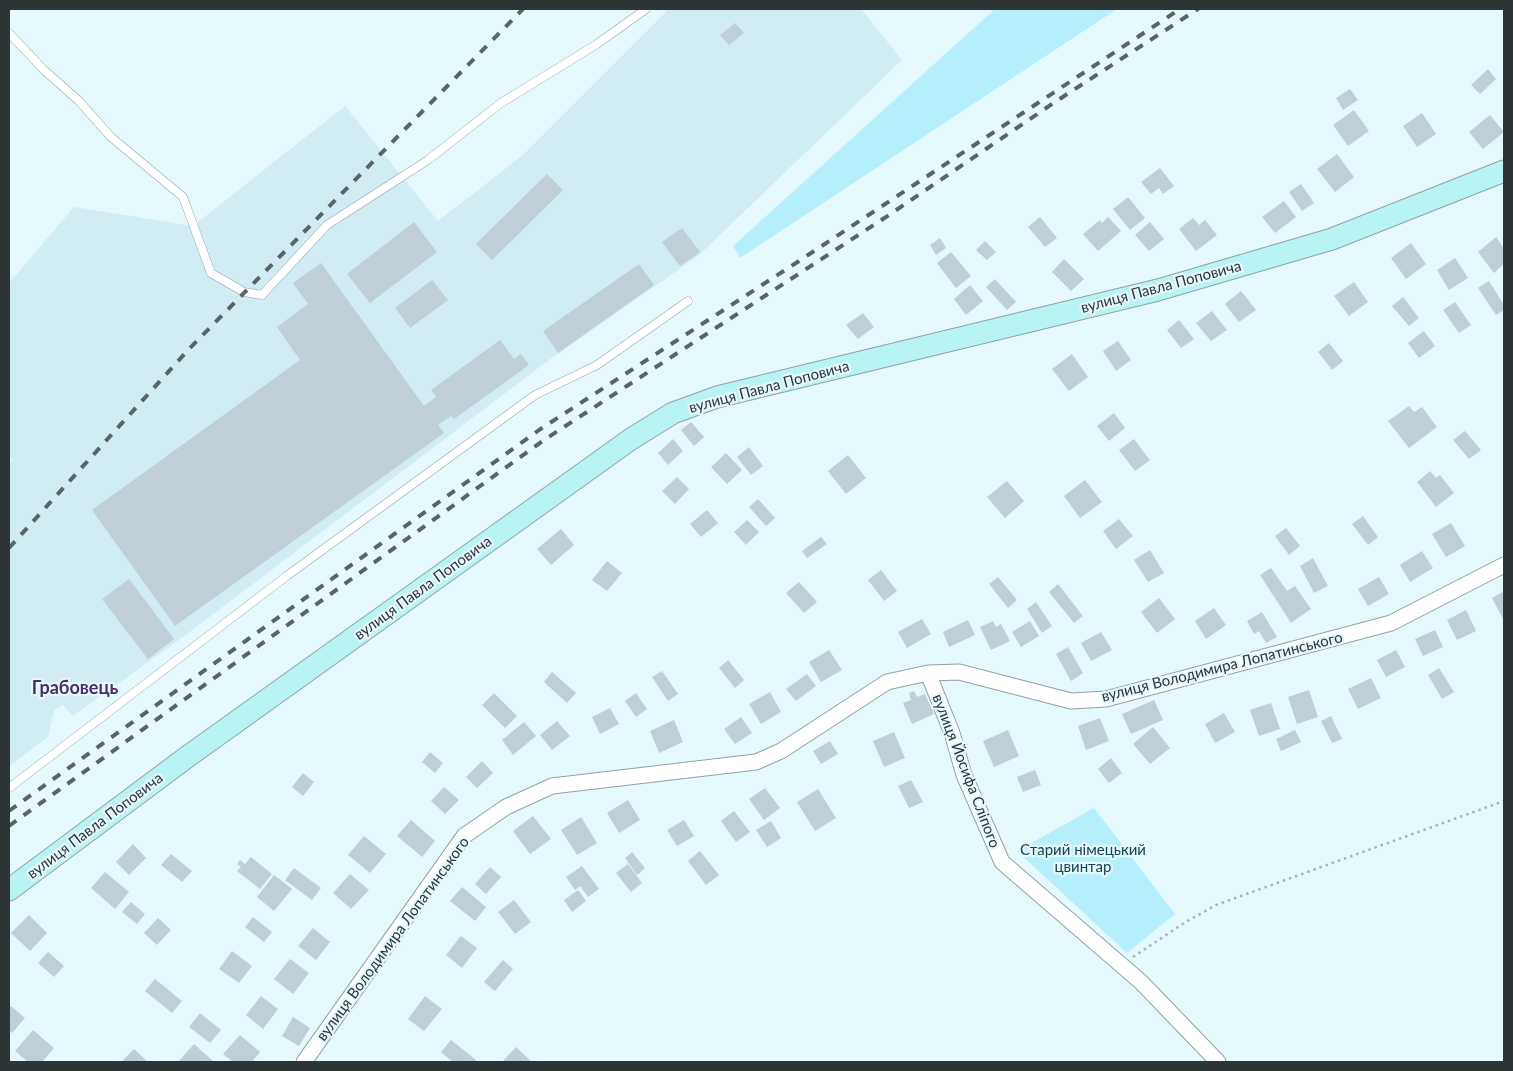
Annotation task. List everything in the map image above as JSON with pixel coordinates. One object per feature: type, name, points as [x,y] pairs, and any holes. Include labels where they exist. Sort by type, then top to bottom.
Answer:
[{"type":"street","name":"вулиця Павла Поповича","points":[[9,890],[341,647],[631,439],[673,413],[717,397],[1158,290],[1332,239],[1504,171]]},
{"type":"street","name":"вулиця Володимира Лопатинського","points":[[304,1062],[464,836],[506,808],[552,786],[756,762],[782,752],[887,682],[928,673],[959,672],[1071,701],[1106,699],[1391,623],[1504,565]]},
{"type":"street","name":"вулиця Йосифа Сліпого","points":[[928,673],[952,733],[964,775],[1002,862],[1141,982],[1218,1062]]},
{"type":"lane","points":[[9,33],[45,71],[78,100],[111,137],[183,197],[211,273],[244,292],[262,295],[327,225],[428,160],[501,103],[597,44],[646,9]]},
{"type":"lane","points":[[9,788],[288,575],[535,395],[597,365],[688,301]]},
{"type":"path","points":[[1121,965],[1184,923],[1216,905],[1504,801]]},
{"type":"shaded area","points":[[669,9],[861,9],[902,60],[698,256],[549,360],[183,637],[73,716],[63,705],[54,711],[48,737],[9,766],[9,464],[13,460],[9,455],[9,283],[74,207],[193,226],[345,106],[438,221],[523,155]]},
{"type":"green space","points":[[995,9],[1117,9],[740,258],[733,246]]},
{"type":"green space","name":"Старий німецький цвинтар","points":[[1094,808],[1175,914],[1127,953],[1017,851]]},
{"type":"building","points":[[735,23],[744,33],[729,45],[720,35]]},
{"type":"building","points":[[1488,69],[1496,79],[1480,94],[1471,85]]},
{"type":"building","points":[[1350,89],[1358,100],[1343,110],[1336,98]]},
{"type":"building","points":[[1354,110],[1369,131],[1348,146],[1333,125]]},
{"type":"building","points":[[1422,113],[1436,134],[1417,147],[1403,126]]},
{"type":"building","points":[[1490,115],[1504,132],[1483,149],[1469,132]]},
{"type":"building","points":[[1337,154],[1354,177],[1335,192],[1317,169]]},
{"type":"building","points":[[1160,168],[1174,186],[1163,194],[1159,188],[1151,194],[1141,182]]},
{"type":"building","points":[[547,174],[563,190],[492,260],[476,244]]},
{"type":"building","points":[[1301,184],[1314,203],[1302,211],[1289,192]]},
{"type":"building","points":[[1128,197],[1145,218],[1130,230],[1113,209]]},
{"type":"building","points":[[1284,201],[1296,217],[1275,233],[1262,217]]},
{"type":"building","points":[[1040,217],[1057,238],[1045,247],[1028,227]]},
{"type":"building","points":[[1108,217],[1121,231],[1098,251],[1083,234],[1100,220],[1102,223]]},
{"type":"building","points":[[1193,218],[1199,225],[1205,220],[1217,235],[1196,251],[1179,229]]},
{"type":"building","points":[[414,222],[437,252],[370,303],[347,274]]},
{"type":"building","points":[[1150,222],[1164,239],[1149,251],[1135,235]]},
{"type":"building","points":[[682,228],[700,252],[680,266],[662,242]]},
{"type":"building","points":[[1496,237],[1504,248],[1504,264],[1494,273],[1478,252]]},
{"type":"building","points":[[940,238],[946,248],[936,255],[930,245]]},
{"type":"building","points":[[985,241],[996,252],[987,260],[976,250]]},
{"type":"building","points":[[1411,243],[1426,264],[1406,279],[1391,258]]},
{"type":"building","points":[[951,252],[971,276],[956,288],[937,263]]},
{"type":"building","points":[[1455,258],[1468,278],[1449,290],[1437,270]]},
{"type":"building","points":[[1064,259],[1084,279],[1071,291],[1052,272]]},
{"type":"building","points":[[321,263],[424,406],[436,397],[431,390],[500,340],[514,359],[521,354],[529,365],[454,419],[451,416],[438,425],[444,433],[175,626],[92,510],[300,360],[277,327],[308,304],[293,283]]},
{"type":"building","points":[[639,264],[654,285],[558,353],[543,331]]},
{"type":"building","points":[[995,279],[1016,302],[1007,310],[986,287]]},
{"type":"building","points":[[432,280],[448,300],[410,328],[395,308]]},
{"type":"building","points":[[1489,281],[1504,305],[1504,310],[1496,315],[1478,288]]},
{"type":"building","points":[[1354,282],[1368,302],[1349,316],[1334,296]]},
{"type":"building","points":[[970,285],[983,301],[966,315],[954,299]]},
{"type":"building","points":[[1241,291],[1256,310],[1239,322],[1225,304]]},
{"type":"building","points":[[1403,297],[1419,318],[1409,326],[1392,306]]},
{"type":"building","points":[[1455,302],[1471,325],[1459,333],[1443,310]]},
{"type":"building","points":[[1212,311],[1227,330],[1211,341],[1196,323]]},
{"type":"building","points":[[863,313],[874,327],[858,339],[846,325]]},
{"type":"building","points":[[1179,320],[1194,339],[1181,348],[1167,330]]},
{"type":"building","points":[[1424,331],[1435,346],[1419,358],[1408,343]]},
{"type":"building","points":[[1118,341],[1131,360],[1116,371],[1103,351]]},
{"type":"building","points":[[1329,343],[1343,361],[1332,370],[1318,352]]},
{"type":"building","points":[[1072,354],[1088,377],[1069,391],[1052,369]]},
{"type":"building","points":[[1409,406],[1414,412],[1422,407],[1437,427],[1409,448],[1388,421]]},
{"type":"building","points":[[1114,413],[1125,428],[1109,441],[1097,426]]},
{"type":"building","points":[[691,422],[704,437],[694,446],[681,430]]},
{"type":"building","points":[[1465,431],[1481,450],[1469,459],[1453,440]]},
{"type":"building","points":[[673,439],[683,451],[668,465],[658,453]]},
{"type":"building","points":[[1134,439],[1150,460],[1135,471],[1119,450]]},
{"type":"building","points":[[749,447],[763,466],[751,475],[737,457]]},
{"type":"building","points":[[726,453],[742,470],[727,484],[711,467]]},
{"type":"building","points":[[848,455],[866,478],[846,494],[828,471]]},
{"type":"building","points":[[1430,471],[1436,478],[1440,475],[1454,493],[1436,507],[1417,482]]},
{"type":"building","points":[[677,477],[689,489],[675,504],[662,491]]},
{"type":"building","points":[[1085,480],[1102,502],[1080,518],[1064,496]]},
{"type":"building","points":[[1007,481],[1024,501],[1005,518],[987,497]]},
{"type":"building","points":[[758,499],[775,518],[766,526],[749,507]]},
{"type":"building","points":[[707,510],[718,523],[701,537],[690,524]]},
{"type":"building","points":[[1363,516],[1378,537],[1368,545],[1352,524]]},
{"type":"building","points":[[1119,519],[1133,536],[1116,549],[1103,531]]},
{"type":"building","points":[[747,520],[759,532],[746,545],[734,532]]},
{"type":"building","points":[[1451,523],[1465,546],[1446,557],[1432,534]]},
{"type":"building","points":[[1286,528],[1300,546],[1289,555],[1275,536]]},
{"type":"building","points":[[561,529],[574,545],[551,565],[537,549]]},
{"type":"building","points":[[821,537],[827,544],[807,558],[802,551]]},
{"type":"building","points":[[1150,550],[1164,573],[1148,582],[1134,560]]},
{"type":"building","points":[[1422,551],[1433,568],[1410,582],[1400,565]]},
{"type":"building","points":[[1313,558],[1328,586],[1314,593],[1300,566]]},
{"type":"building","points":[[607,561],[622,573],[607,591],[592,580]]},
{"type":"building","points":[[1271,568],[1287,591],[1295,586],[1311,609],[1291,623],[1260,575]]},
{"type":"building","points":[[881,570],[897,591],[884,601],[868,580]]},
{"type":"building","points":[[998,577],[1017,600],[1008,608],[989,584]]},
{"type":"building","points":[[1379,577],[1389,594],[1368,606],[1358,589]]},
{"type":"building","points":[[129,579],[174,639],[148,659],[102,599]]},
{"type":"building","points":[[799,582],[817,602],[804,613],[786,593]]},
{"type":"building","points":[[1058,584],[1083,616],[1074,623],[1049,592]]},
{"type":"building","points":[[1504,591],[1504,621],[1492,598]]},
{"type":"building","points":[[1159,598],[1175,619],[1157,633],[1141,612]]},
{"type":"building","points":[[1036,602],[1052,626],[1042,633],[1027,609]]},
{"type":"building","points":[[1214,608],[1226,625],[1206,639],[1195,621]]},
{"type":"building","points":[[1466,610],[1476,631],[1457,640],[1447,620]]},
{"type":"building","points":[[1262,612],[1277,637],[1266,643],[1259,631],[1254,634],[1247,621]]},
{"type":"building","points":[[922,619],[931,634],[907,648],[898,632]]},
{"type":"building","points":[[968,620],[975,635],[949,647],[943,632]]},
{"type":"building","points":[[993,621],[996,627],[1001,624],[1010,641],[991,650],[980,627]]},
{"type":"building","points":[[1030,621],[1039,636],[1021,647],[1012,632]]},
{"type":"building","points":[[1435,630],[1443,647],[1423,656],[1415,639]]},
{"type":"building","points":[[1101,632],[1112,650],[1091,661],[1081,643]]},
{"type":"building","points":[[1068,647],[1083,673],[1071,681],[1056,654]]},
{"type":"building","points":[[829,650],[842,670],[821,682],[809,662]]},
{"type":"building","points":[[1396,650],[1405,667],[1386,677],[1377,660]]},
{"type":"building","points":[[728,660],[744,680],[735,688],[719,668]]},
{"type":"building","points":[[1439,668],[1454,692],[1442,699],[1428,675]]},
{"type":"building","points":[[662,671],[678,694],[668,701],[652,677]]},
{"type":"building","points":[[552,672],[576,693],[567,703],[544,682]]},
{"type":"building","points":[[807,674],[816,686],[796,701],[786,689]]},
{"type":"building","points":[[1371,678],[1381,698],[1358,709],[1348,689]]},
{"type":"building","points":[[1309,690],[1318,717],[1297,724],[1288,697]]},
{"type":"building","points":[[914,691],[917,697],[925,694],[934,714],[912,724],[903,703],[911,700],[909,693]]},
{"type":"building","points":[[770,692],[781,712],[761,724],[749,704]]},
{"type":"building","points":[[494,693],[517,716],[505,728],[482,705]]},
{"type":"building","points":[[636,693],[647,709],[636,717],[625,701]]},
{"type":"building","points":[[1154,700],[1163,720],[1131,734],[1122,714]]},
{"type":"building","points":[[1271,703],[1280,729],[1259,736],[1250,710]]},
{"type":"building","points":[[610,708],[619,724],[600,734],[592,717]]},
{"type":"building","points":[[1224,713],[1235,732],[1215,743],[1205,724]]},
{"type":"building","points":[[1331,716],[1342,739],[1332,743],[1321,721]]},
{"type":"building","points":[[741,717],[752,733],[735,744],[724,729]]},
{"type":"building","points":[[1100,718],[1109,741],[1086,750],[1078,726]]},
{"type":"building","points":[[674,720],[683,742],[659,753],[650,731]]},
{"type":"building","points":[[557,721],[570,736],[552,750],[540,735]]},
{"type":"building","points":[[524,722],[536,736],[513,755],[502,740]]},
{"type":"building","points":[[1153,727],[1170,748],[1150,764],[1133,744]]},
{"type":"building","points":[[1008,730],[1019,756],[994,767],[983,741]]},
{"type":"building","points":[[1295,730],[1301,742],[1281,751],[1276,739]]},
{"type":"building","points":[[894,732],[905,758],[884,767],[873,741]]},
{"type":"building","points":[[830,741],[838,754],[821,764],[813,751]]},
{"type":"building","points":[[430,752],[443,763],[435,773],[422,762]]},
{"type":"building","points":[[1111,758],[1122,773],[1109,783],[1098,769]]},
{"type":"building","points":[[482,761],[493,773],[477,788],[466,777]]},
{"type":"building","points":[[1035,770],[1041,785],[1023,792],[1017,777]]},
{"type":"building","points":[[303,773],[314,782],[303,796],[292,787]]},
{"type":"building","points":[[911,780],[923,802],[909,808],[898,786]]},
{"type":"building","points":[[444,787],[459,800],[445,814],[431,801]]},
{"type":"building","points":[[765,788],[780,808],[764,820],[749,799]]},
{"type":"building","points":[[818,789],[836,818],[815,831],[797,802]]},
{"type":"building","points":[[628,800],[640,820],[619,833],[607,813]]},
{"type":"building","points":[[734,811],[750,832],[736,842],[721,821]]},
{"type":"building","points":[[533,816],[551,839],[530,854],[513,831]]},
{"type":"building","points":[[581,817],[597,843],[577,855],[561,830]]},
{"type":"building","points":[[411,820],[435,841],[422,857],[397,836]]},
{"type":"building","points":[[684,820],[694,836],[677,846],[667,830]]},
{"type":"building","points":[[771,821],[781,838],[767,847],[756,830]]},
{"type":"building","points":[[364,836],[386,854],[370,873],[348,855]]},
{"type":"building","points":[[133,844],[146,858],[129,875],[116,862]]},
{"type":"building","points":[[700,851],[719,875],[706,885],[688,861]]},
{"type":"building","points":[[632,852],[645,868],[637,875],[625,858]]},
{"type":"building","points":[[171,854],[192,871],[182,882],[161,865]]},
{"type":"building","points":[[251,857],[272,874],[260,889],[237,871],[241,867],[237,864],[240,860],[245,864]]},
{"type":"building","points":[[628,864],[642,883],[631,892],[616,873]]},
{"type":"building","points":[[582,866],[599,889],[588,897],[580,886],[575,890],[566,877]]},
{"type":"building","points":[[490,867],[501,877],[486,894],[475,884]]},
{"type":"building","points":[[294,868],[321,888],[312,900],[285,880]]},
{"type":"building","points":[[105,872],[129,892],[115,909],[91,888]]},
{"type":"building","points":[[350,874],[369,890],[351,909],[333,893]]},
{"type":"building","points":[[274,875],[292,889],[274,911],[257,897]]},
{"type":"building","points":[[462,887],[486,907],[475,921],[450,901]]},
{"type":"building","points":[[578,890],[586,901],[572,912],[564,900]]},
{"type":"building","points":[[514,900],[531,922],[515,934],[498,912]]},
{"type":"building","points":[[131,902],[145,914],[137,924],[122,912]]},
{"type":"building","points":[[29,915],[47,933],[30,951],[11,933]]},
{"type":"building","points":[[253,917],[272,932],[264,942],[245,927]]},
{"type":"building","points":[[158,918],[171,930],[157,945],[144,933]]},
{"type":"building","points":[[313,928],[330,942],[316,960],[298,946]]},
{"type":"building","points":[[461,936],[477,948],[462,968],[446,955]]},
{"type":"building","points":[[232,951],[252,966],[239,983],[219,969]]},
{"type":"building","points":[[48,952],[64,966],[54,977],[38,963]]},
{"type":"building","points":[[290,959],[309,973],[293,994],[274,979]]},
{"type":"building","points":[[503,960],[513,969],[495,991],[484,982]]},
{"type":"building","points":[[155,979],[182,1001],[172,1013],[145,991]]},
{"type":"building","points":[[261,996],[278,1009],[263,1029],[246,1015]]},
{"type":"building","points":[[425,996],[442,1009],[424,1031],[408,1019]]},
{"type":"building","points":[[11,1006],[25,1018],[12,1033],[9,1030],[9,1009]]},
{"type":"building","points":[[200,1013],[221,1030],[210,1043],[189,1027]]},
{"type":"building","points":[[293,1017],[310,1028],[299,1046],[282,1036]]},
{"type":"building","points":[[33,1030],[54,1048],[42,1062],[28,1062],[15,1051]]},
{"type":"building","points":[[240,1035],[260,1052],[252,1062],[233,1062],[223,1054]]},
{"type":"building","points":[[451,1040],[476,1060],[474,1062],[453,1062],[441,1052]]},
{"type":"building","points":[[194,1044],[214,1062],[178,1062]]},
{"type":"building","points":[[516,1047],[532,1062],[502,1062]]},
{"type":"building","points":[[134,1049],[148,1062],[125,1062],[123,1060]]},
{"type":"railway","points":[[9,548],[189,349],[523,9]]},
{"type":"railway","points":[[9,811],[539,430],[1180,9]]},
{"type":"railway","points":[[9,826],[544,440],[889,215],[1055,102],[1198,9]]},
{"type":"district","name":"Грабовець","points":[[75,688]]}]
